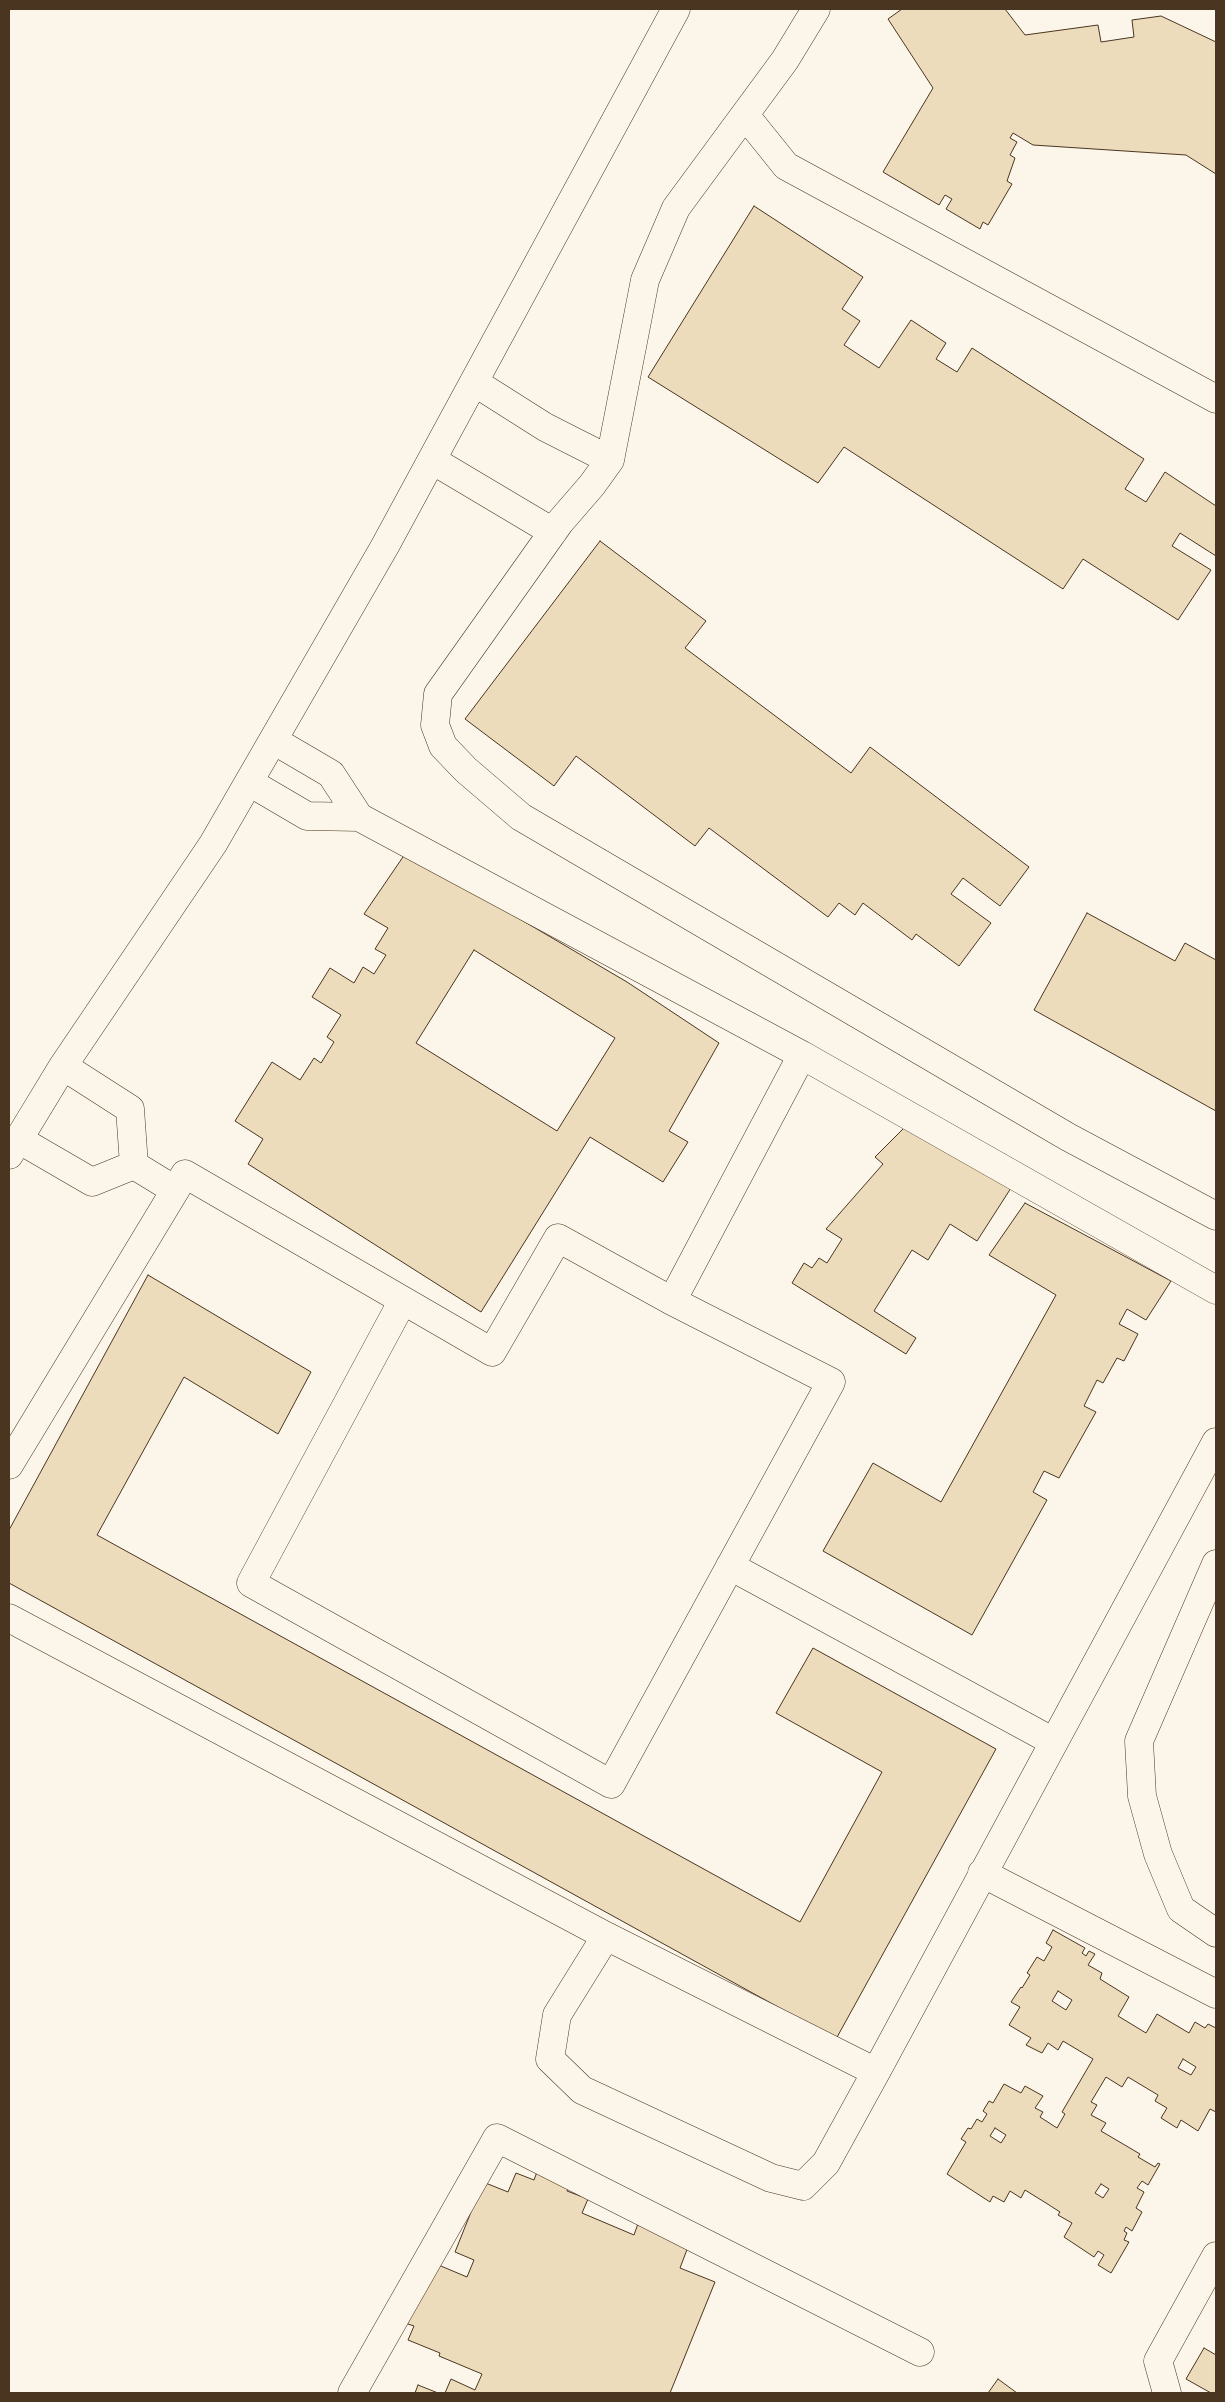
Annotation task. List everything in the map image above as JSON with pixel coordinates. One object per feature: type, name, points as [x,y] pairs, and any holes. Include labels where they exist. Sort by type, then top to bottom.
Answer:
[{"type":"street","points":[[134,1165],[92,1182],[13,1147],[62,1066],[213,844],[381,554],[676,9]]},
{"type":"street","points":[[816,9],[785,60],[676,208],[645,280],[610,460],[554,532],[438,694],[435,725],[443,746],[466,770],[530,822],[1068,1137],[1216,1216]]},
{"type":"street","points":[[745,115],[786,166],[1216,399]]},
{"type":"street","points":[[474,382],[545,427],[610,460]]},
{"type":"street","points":[[432,460],[554,532]]},
{"type":"street","points":[[273,740],[331,774],[359,817]]},
{"type":"street","points":[[249,782],[307,816],[359,817],[802,1055],[1216,1290]]},
{"type":"street","points":[[672,1301],[802,1055]]},
{"type":"street","points":[[62,1066],[130,1109],[134,1165]]},
{"type":"street","points":[[134,1165],[175,1190]]},
{"type":"street","points":[[9,1465],[185,1174],[402,1302],[492,1352],[558,1238],[672,1301],[831,1382],[611,1784],[251,1583],[402,1302]]},
{"type":"street","points":[[606,1936],[558,2015],[550,2059],[582,2090],[772,2178],[803,2186],[826,2163],[1216,1442]]},
{"type":"street","points":[[1216,1564],[1139,1741],[1142,1796],[1158,1854],[1180,1909],[1216,1933]]},
{"type":"street","points":[[730,1566],[1054,1742]]},
{"type":"street","points":[[9,1618],[606,1936],[876,2072]]},
{"type":"street","points":[[982,1874],[1216,1994]]},
{"type":"street","points":[[352,2393],[497,2138],[920,2352]]},
{"type":"street","points":[[1167,2393],[1158,2361],[1216,2256]]},
{"type":"building","points":[[902,9],[1005,9],[1025,35],[1098,25],[1101,42],[1134,37],[1132,20],[1161,16],[1216,42],[1216,174],[1186,155],[1033,145],[1013,133],[1010,138],[1017,142],[1010,155],[1015,158],[1007,181],[1012,184],[988,225],[983,222],[980,229],[946,209],[952,199],[945,195],[939,205],[883,172],[933,88],[888,19]]},
{"type":"building","points":[[754,206],[863,277],[842,309],[860,321],[844,345],[879,368],[911,320],[946,343],[936,359],[957,372],[972,348],[1144,459],[1125,489],[1146,502],[1165,472],[1216,506],[1216,556],[1180,533],[1172,546],[1211,570],[1178,620],[1083,559],[1063,589],[844,447],[818,483],[648,377]]},
{"type":"building","points":[[600,541],[706,621],[685,648],[851,773],[870,747],[1029,867],[1000,906],[963,878],[951,894],[991,923],[959,966],[916,934],[912,940],[863,903],[855,915],[839,903],[828,917],[709,828],[695,846],[576,756],[554,786],[465,719]]},
{"type":"building","points":[[405,854],[440,872],[627,982],[719,1043],[669,1131],[688,1142],[663,1182],[590,1137],[481,1312],[248,1164],[263,1139],[235,1121],[272,1062],[300,1080],[314,1058],[321,1063],[334,1042],[327,1037],[341,1015],[312,997],[330,968],[354,983],[363,967],[374,974],[386,955],[375,949],[388,928],[364,914]],"holes":[[[474,950],[615,1038],[557,1131],[416,1043]]]},
{"type":"building","points":[[1087,913],[1175,961],[1185,943],[1216,960],[1216,1111],[1034,1010]]},
{"type":"building","points":[[907,1125],[1011,1188],[977,1241],[950,1224],[928,1260],[912,1250],[874,1311],[916,1338],[906,1354],[792,1283],[804,1263],[812,1268],[819,1258],[827,1263],[842,1239],[826,1229],[883,1164],[875,1157]]},
{"type":"building","points":[[1025,1203],[1171,1281],[1146,1320],[1127,1309],[1119,1324],[1138,1334],[1124,1361],[1117,1358],[1103,1383],[1097,1380],[1084,1406],[1096,1412],[1059,1478],[1044,1471],[1033,1492],[1047,1500],[972,1635],[823,1551],[873,1463],[941,1502],[1056,1295],[989,1255]]},
{"type":"building","points":[[148,1275],[311,1372],[278,1434],[184,1377],[97,1535],[800,1922],[882,1772],[776,1713],[813,1648],[996,1749],[836,2039],[9,1583],[9,1530]]},
{"type":"building","points":[[1053,1930],[1085,1948],[1082,1953],[1086,1956],[1089,1951],[1095,1954],[1088,1965],[1102,1973],[1100,1979],[1129,1997],[1118,2016],[1146,2033],[1157,2014],[1189,2033],[1195,2022],[1205,2028],[1208,2024],[1216,2028],[1216,2112],[1210,2109],[1198,2131],[1181,2120],[1177,2128],[1161,2118],[1167,2108],[1155,2101],[1158,2095],[1128,2077],[1122,2087],[1106,2077],[1091,2102],[1097,2105],[1091,2115],[1106,2123],[1101,2131],[1140,2154],[1138,2157],[1155,2167],[1158,2163],[1160,2164],[1148,2185],[1142,2181],[1137,2188],[1144,2192],[1136,2208],[1142,2212],[1132,2231],[1126,2227],[1124,2231],[1127,2233],[1124,2240],[1129,2242],[1111,2273],[1098,2265],[1104,2255],[1098,2251],[1094,2257],[1064,2237],[1072,2223],[1058,2215],[1060,2212],[1025,2190],[1021,2198],[1010,2191],[1004,2202],[993,2196],[990,2202],[947,2174],[966,2142],[961,2139],[968,2128],[971,2129],[977,2119],[982,2122],[987,2114],[983,2111],[989,2101],[993,2103],[1004,2084],[1021,2093],[1025,2086],[1043,2096],[1035,2108],[1043,2112],[1040,2117],[1057,2128],[1065,2114],[1062,2112],[1093,2059],[1063,2041],[1058,2050],[1048,2043],[1042,2053],[1026,2045],[1031,2038],[1009,2025],[1020,2007],[1011,2002],[1030,1975],[1027,1973],[1037,1957],[1044,1961],[1052,1947],[1046,1943]],"holes":[[[1058,1991],[1072,2000],[1066,2010],[1052,2001]],[[1183,2059],[1196,2067],[1191,2075],[1178,2068]],[[995,2128],[1006,2135],[1001,2143],[990,2136]],[[1101,2184],[1109,2189],[1103,2198],[1095,2193]]]},
{"type":"building","points":[[537,2172],[571,2181],[567,2191],[588,2199],[582,2213],[634,2235],[640,2218],[691,2239],[680,2268],[715,2282],[670,2393],[445,2393],[451,2379],[475,2390],[482,2374],[439,2356],[440,2353],[408,2340],[414,2326],[405,2323],[429,2261],[467,2277],[474,2260],[455,2252],[483,2182],[508,2192],[516,2173],[534,2180]]},
{"type":"building","points":[[1204,2348],[1216,2355],[1216,2393],[1211,2393],[1186,2379]]},
{"type":"building","points":[[998,2379],[1017,2393],[988,2393]]},
{"type":"building","points":[[418,2385],[438,2393],[415,2393]]}]
